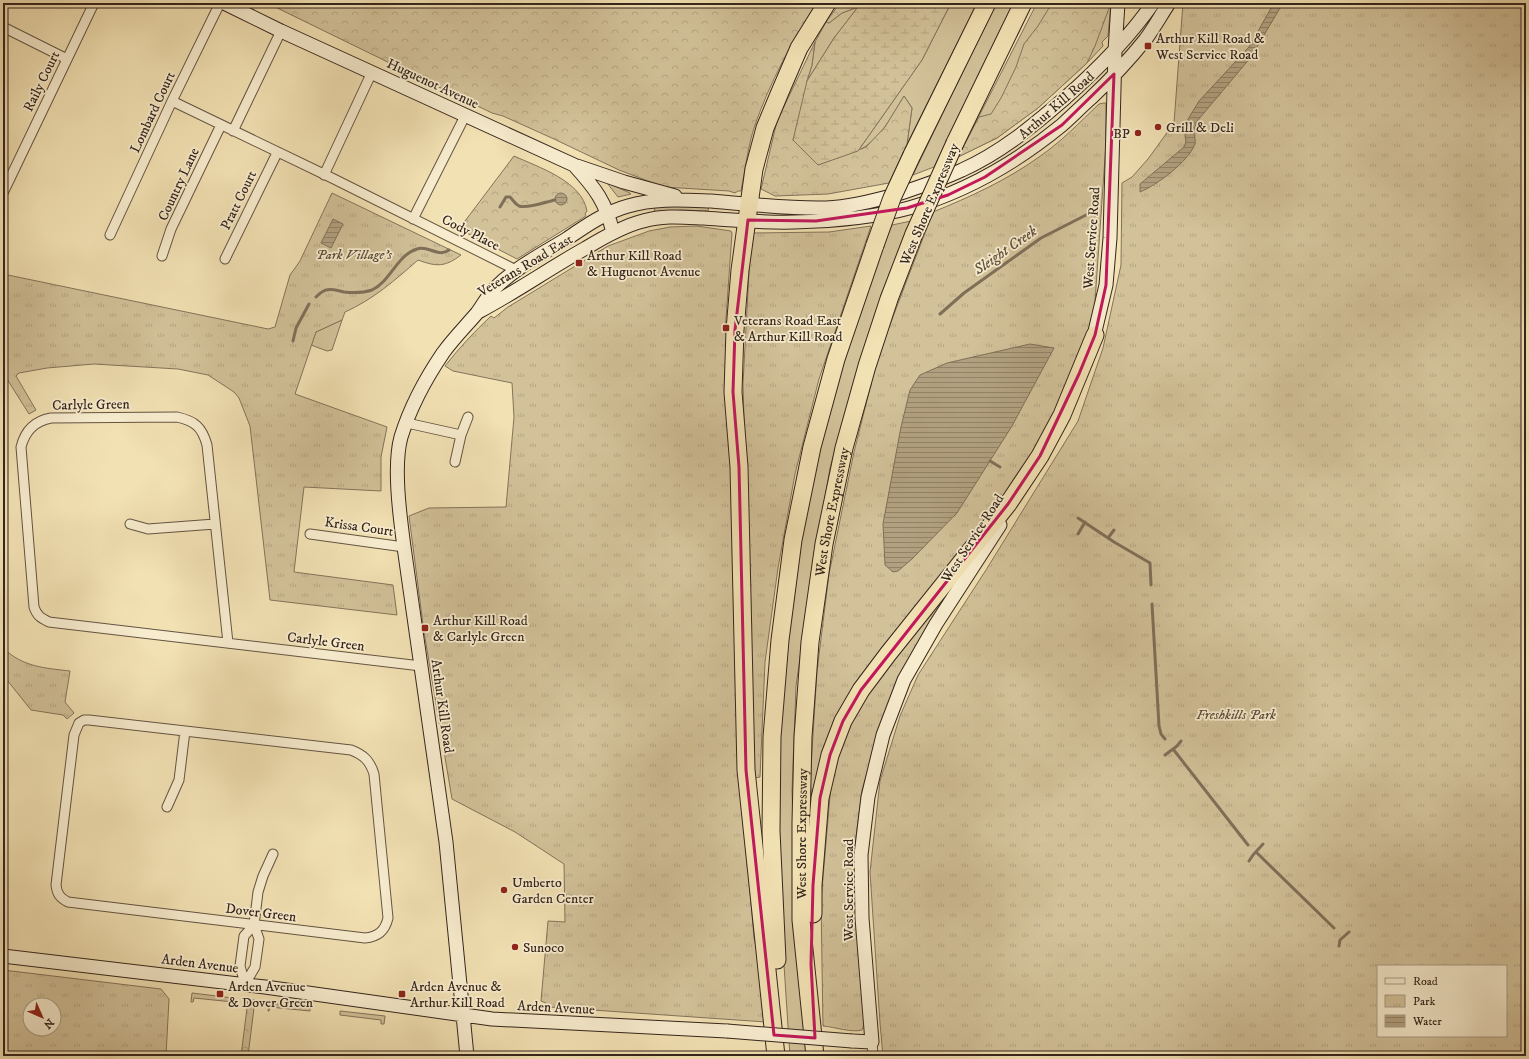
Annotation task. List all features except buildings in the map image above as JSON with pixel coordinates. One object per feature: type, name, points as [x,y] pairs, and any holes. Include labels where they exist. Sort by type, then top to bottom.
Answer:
[{"type":"highway","points":[[776,1056],[746,770],[739,467],[733,392],[735,330],[740,270],[754,169],[765,128],[799,48],[827,3]]},
{"type":"highway","name":"West Shore Expressway","points":[[784,1056],[775,928],[771,831],[772,737],[780,640],[792,540],[812,447],[836,359],[892,198],[987,3]]},
{"type":"highway","name":"West Shore Expressway","points":[[815,1056],[801,913],[801,824],[803,737],[810,642],[824,544],[844,448],[867,366],[889,299],[914,234],[955,143],[1024,3]]},
{"type":"highway","points":[[815,1056],[811,964],[813,885],[820,798],[830,755],[843,721],[861,690],[1008,504],[1040,456],[1062,415],[1095,335]]},
{"type":"street","name":"Raily Court","points":[[3,193],[94,3]]},
{"type":"street","name":"Lombard Court","points":[[110,234],[172,101],[220,3]]},
{"type":"street","name":"Huguenot Avenue","points":[[224,3],[281,31],[574,165],[590,182],[599,195],[608,213],[613,233]]},
{"type":"street","name":"West Service Road","points":[[872,1042],[862,918],[861,856],[868,797],[883,735],[904,680],[936,624],[1048,447],[1070,405],[1095,335],[1106,284],[1110,238],[1114,74],[1118,3]]},
{"type":"street","name":"Arthur Kill Road","points":[[749,212],[847,206],[875,200],[914,188],[962,170],[1004,146],[1035,125],[1115,51],[1153,3]]},
{"type":"street","name":"Arthur Kill Road","points":[[749,212],[781,222],[816,221],[858,217],[908,208],[948,195],[985,177],[1026,152],[1062,125],[1114,74],[1146,39],[1169,3]]},
{"type":"street","points":[[3,28],[67,59]]},
{"type":"street","points":[[232,131],[281,31]]},
{"type":"street","points":[[324,174],[372,72]]},
{"type":"street","name":"Cody Place","points":[[172,101],[277,153],[324,174],[516,270]]},
{"type":"street","points":[[413,219],[465,116]]},
{"type":"street","name":"Country Lane","points":[[162,256],[171,229],[221,125]]},
{"type":"street","name":"Pratt Court","points":[[225,259],[277,153]]},
{"type":"street","points":[[574,165],[624,182],[688,200]]},
{"type":"street","name":"Veterans Road East","points":[[478,312],[494,289],[516,270],[608,213],[628,206],[655,200],[688,200],[749,212]]},
{"type":"street","name":"Veterans Road East","points":[[478,312],[502,299],[559,263],[613,233],[644,220],[672,216],[749,212]]},
{"type":"street","name":"Arthur Kill Road","points":[[467,1056],[446,842],[400,520],[398,467],[401,438],[417,398],[433,369],[461,331],[478,312]]},
{"type":"street","points":[[455,462],[461,435],[468,417]]},
{"type":"street","name":"Carlyle Green","points":[[228,643],[207,445],[204,436],[193,423],[186,419],[177,418],[51,418],[34,424],[23,438],[21,447],[34,607],[40,618],[49,622],[421,666]]},
{"type":"street","points":[[407,423],[461,435]]},
{"type":"street","points":[[130,524],[148,529],[215,524]]},
{"type":"street","name":"Krissa Court","points":[[310,534],[404,547]]},
{"type":"street","name":"Dover Green","points":[[84,720],[89,720],[185,731],[351,750],[361,754],[367,760],[374,774],[388,918],[383,931],[377,935],[365,938],[68,902],[63,899],[57,891],[56,885],[74,735],[79,723],[84,720]]},
{"type":"street","points":[[167,807],[179,780],[185,731]]},
{"type":"street","points":[[245,984],[255,967],[259,938],[254,925],[258,892],[263,876],[274,854]]},
{"type":"street","points":[[245,984],[240,966],[244,936],[254,925]]},
{"type":"street","name":"Arden Avenue","points":[[3,956],[245,984],[492,1019],[727,1031],[872,1042]]},
{"type":"street","points":[[872,1042],[873,1056]]},
{"type":"highlighted area","points":[[1114,74],[1106,285],[1095,335],[1079,374],[1040,456],[1008,504],[861,690],[843,721],[830,755],[820,798],[813,885],[811,964],[815,1038],[774,1035],[746,770],[739,467],[733,392],[735,330],[748,220],[816,221],[907,208],[948,195],[985,177],[1062,125]]},
{"type":"green space","points":[[267,3],[819,3],[809,16],[791,46],[767,94],[753,133],[741,191],[735,193],[729,191],[664,187],[619,170],[503,116],[492,113]]},
{"type":"green space","points":[[840,3],[861,3],[858,7],[842,13],[829,23],[826,22]]},
{"type":"green space","points":[[861,3],[951,3],[922,60],[858,151],[818,165],[793,140],[807,81],[834,38]]},
{"type":"green space","points":[[951,3],[977,3],[907,144],[912,108],[904,96],[885,127],[873,141],[858,151],[922,60]]},
{"type":"green space","points":[[996,3],[1015,3],[934,167],[913,175]]},
{"type":"green space","points":[[1037,3],[1111,3],[1108,36],[1102,42],[1103,46],[1087,63],[1038,108],[997,138],[958,157]]},
{"type":"green space","points":[[1052,3],[1111,3],[1087,63],[1038,108],[997,138],[958,157],[979,117],[991,114],[1001,98],[1016,67],[1024,44],[1038,26]]},
{"type":"green space","name":"Freshkills Park","points":[[1183,3],[1526,3],[1526,1056],[883,1056],[870,872],[880,781],[900,716],[918,675],[986,570],[1078,421],[1103,348],[1121,265],[1122,183],[1132,177],[1148,159],[1174,123]]},
{"type":"green space","points":[[858,7],[834,38],[807,81],[812,65],[815,42],[826,22],[829,23],[842,13]]},
{"type":"green space","points":[[815,42],[812,65],[807,81],[818,165],[866,147],[885,127],[904,96],[912,108],[907,144],[889,183],[828,194],[775,196],[761,189],[777,121]]},
{"type":"green space","points":[[1106,103],[1106,143],[1094,316],[1060,406],[1022,472],[855,693],[816,797],[812,796],[810,783],[817,671],[829,574],[854,452],[878,356],[933,212],[988,188],[1027,165],[1055,145],[1099,104]]},
{"type":"green space","points":[[514,156],[558,176],[568,183],[577,191],[583,200],[587,211],[585,214],[586,216],[517,259],[459,229]]},
{"type":"green space","points":[[607,183],[630,193],[631,194],[618,197]]},
{"type":"green space","name":"Park Village's","points":[[332,193],[461,255],[450,262],[441,265],[430,264],[418,260],[375,295],[345,312],[342,320],[316,332],[295,394],[387,427],[381,457],[381,491],[304,487],[294,572],[393,585],[397,615],[270,600],[250,426],[239,398],[234,392],[208,375],[178,369],[94,364],[47,368],[19,373],[16,376],[36,410],[29,414],[7,379],[3,381],[3,274],[268,329],[275,327],[290,275],[300,261]]},
{"type":"green space","points":[[709,205],[708,211],[682,210],[655,213],[654,207]]},
{"type":"green space","points":[[911,221],[859,364],[830,468],[811,580],[796,686],[792,791],[795,879],[808,1056],[790,1056],[778,874],[776,788],[793,578],[815,461],[843,355],[892,225]]},
{"type":"green space","points":[[697,226],[731,231],[732,233],[725,333],[729,334],[745,832],[754,938],[759,958],[766,1022],[549,1007],[546,1003],[541,1001],[548,921],[565,922],[564,864],[515,832],[452,799],[424,632],[409,516],[429,508],[506,507],[514,417],[512,383],[453,371],[445,366],[461,346],[491,316],[494,318],[508,307],[608,246],[649,231],[670,227]]},
{"type":"green space","points":[[871,226],[819,379],[795,474],[778,568],[765,662],[760,777],[755,778],[743,384],[751,235],[753,233],[829,232]]},
{"type":"green space","points":[[342,320],[332,350],[327,351],[311,345],[316,332]]},
{"type":"green space","points":[[956,578],[960,580],[882,720],[862,790],[855,845],[856,908],[865,1022],[862,1030],[858,1031],[823,1026],[821,901],[831,784],[839,740],[858,704]]},
{"type":"green space","points":[[3,648],[18,659],[34,666],[70,671],[65,702],[74,713],[67,719],[63,715],[31,710],[3,675]]},
{"type":"green space","points":[[3,970],[161,989],[169,999],[166,1056],[3,1056]]},
{"type":"green space","points":[[192,993],[233,998],[233,1002],[194,998],[193,1002],[191,1002]]},
{"type":"green space","points":[[248,1000],[255,1000],[248,1056],[241,1056]]},
{"type":"green space","points":[[269,1003],[310,1008],[310,1011],[270,1007],[268,1011]]},
{"type":"green space","points":[[340,1011],[385,1016],[384,1024],[381,1024],[381,1020],[340,1015]]},
{"type":"green space","points":[[712,1054],[769,1055],[769,1056],[711,1056]]},
{"type":"water","points":[[1274,3],[1283,3],[1251,57],[1198,120],[1194,130],[1195,144],[1191,151],[1186,158],[1171,172],[1155,184],[1140,192],[1140,184],[1184,147],[1186,142],[1185,135],[1187,121],[1199,101],[1249,47]]},
{"type":"water","points":[[559,193],[563,193],[567,199],[563,205],[559,205],[555,201],[555,197]]},
{"type":"water","points":[[333,219],[343,224],[331,248],[321,243]]},
{"type":"water","points":[[1030,344],[1054,348],[1012,426],[957,513],[912,559],[898,571],[893,572],[885,565],[883,524],[901,427],[910,390],[920,375],[947,363]]},
{"type":"waterway","points":[[500,207],[506,197],[510,197],[515,203],[523,207],[555,200]]},
{"type":"waterway","name":"Sleight Creek","points":[[940,314],[964,293],[1041,238],[1088,214]]},
{"type":"waterway","points":[[316,297],[328,289],[354,293],[372,290],[384,281],[399,262],[410,252],[421,248],[441,253],[449,250]]},
{"type":"waterway","points":[[293,341],[296,328],[309,304]]},
{"type":"waterway","points":[[990,461],[1000,467]]},
{"type":"waterway","points":[[1078,518],[1114,542],[1150,563],[1151,585]]},
{"type":"waterway","points":[[1078,534],[1085,522]]},
{"type":"waterway","points":[[1108,538],[1114,530]]},
{"type":"waterway","points":[[1152,604],[1159,726],[1161,734],[1165,739]]},
{"type":"waterway","points":[[1165,755],[1181,741]]},
{"type":"waterway","points":[[1173,749],[1248,845]]},
{"type":"waterway","points":[[1249,861],[1263,844]]},
{"type":"waterway","points":[[1256,852],[1334,928]]},
{"type":"waterway","points":[[1339,946],[1340,940],[1349,932]]},
{"type":"place","name":"Arthur Kill Road & West Service Road","points":[[1148,46]]},
{"type":"place","name":"Grill & Deli","points":[[1158,127]]},
{"type":"place","name":"BP","points":[[1138,133]]},
{"type":"place","name":"Arthur Kill Road & Huguenot Avenue","points":[[579,263]]},
{"type":"place","name":"Veterans Road East & Arthur Kill Road","points":[[726,328]]},
{"type":"place","name":"Arthur Kill Road & Carlyle Green","points":[[425,628]]},
{"type":"place","name":"Umberto Garden Center","points":[[504,890]]},
{"type":"place","name":"Sunoco","points":[[515,947]]},
{"type":"place","name":"Arden Avenue & Dover Green","points":[[220,994]]},
{"type":"place","name":"Arden Avenue & Arthur Kill Road","points":[[402,994]]}]
